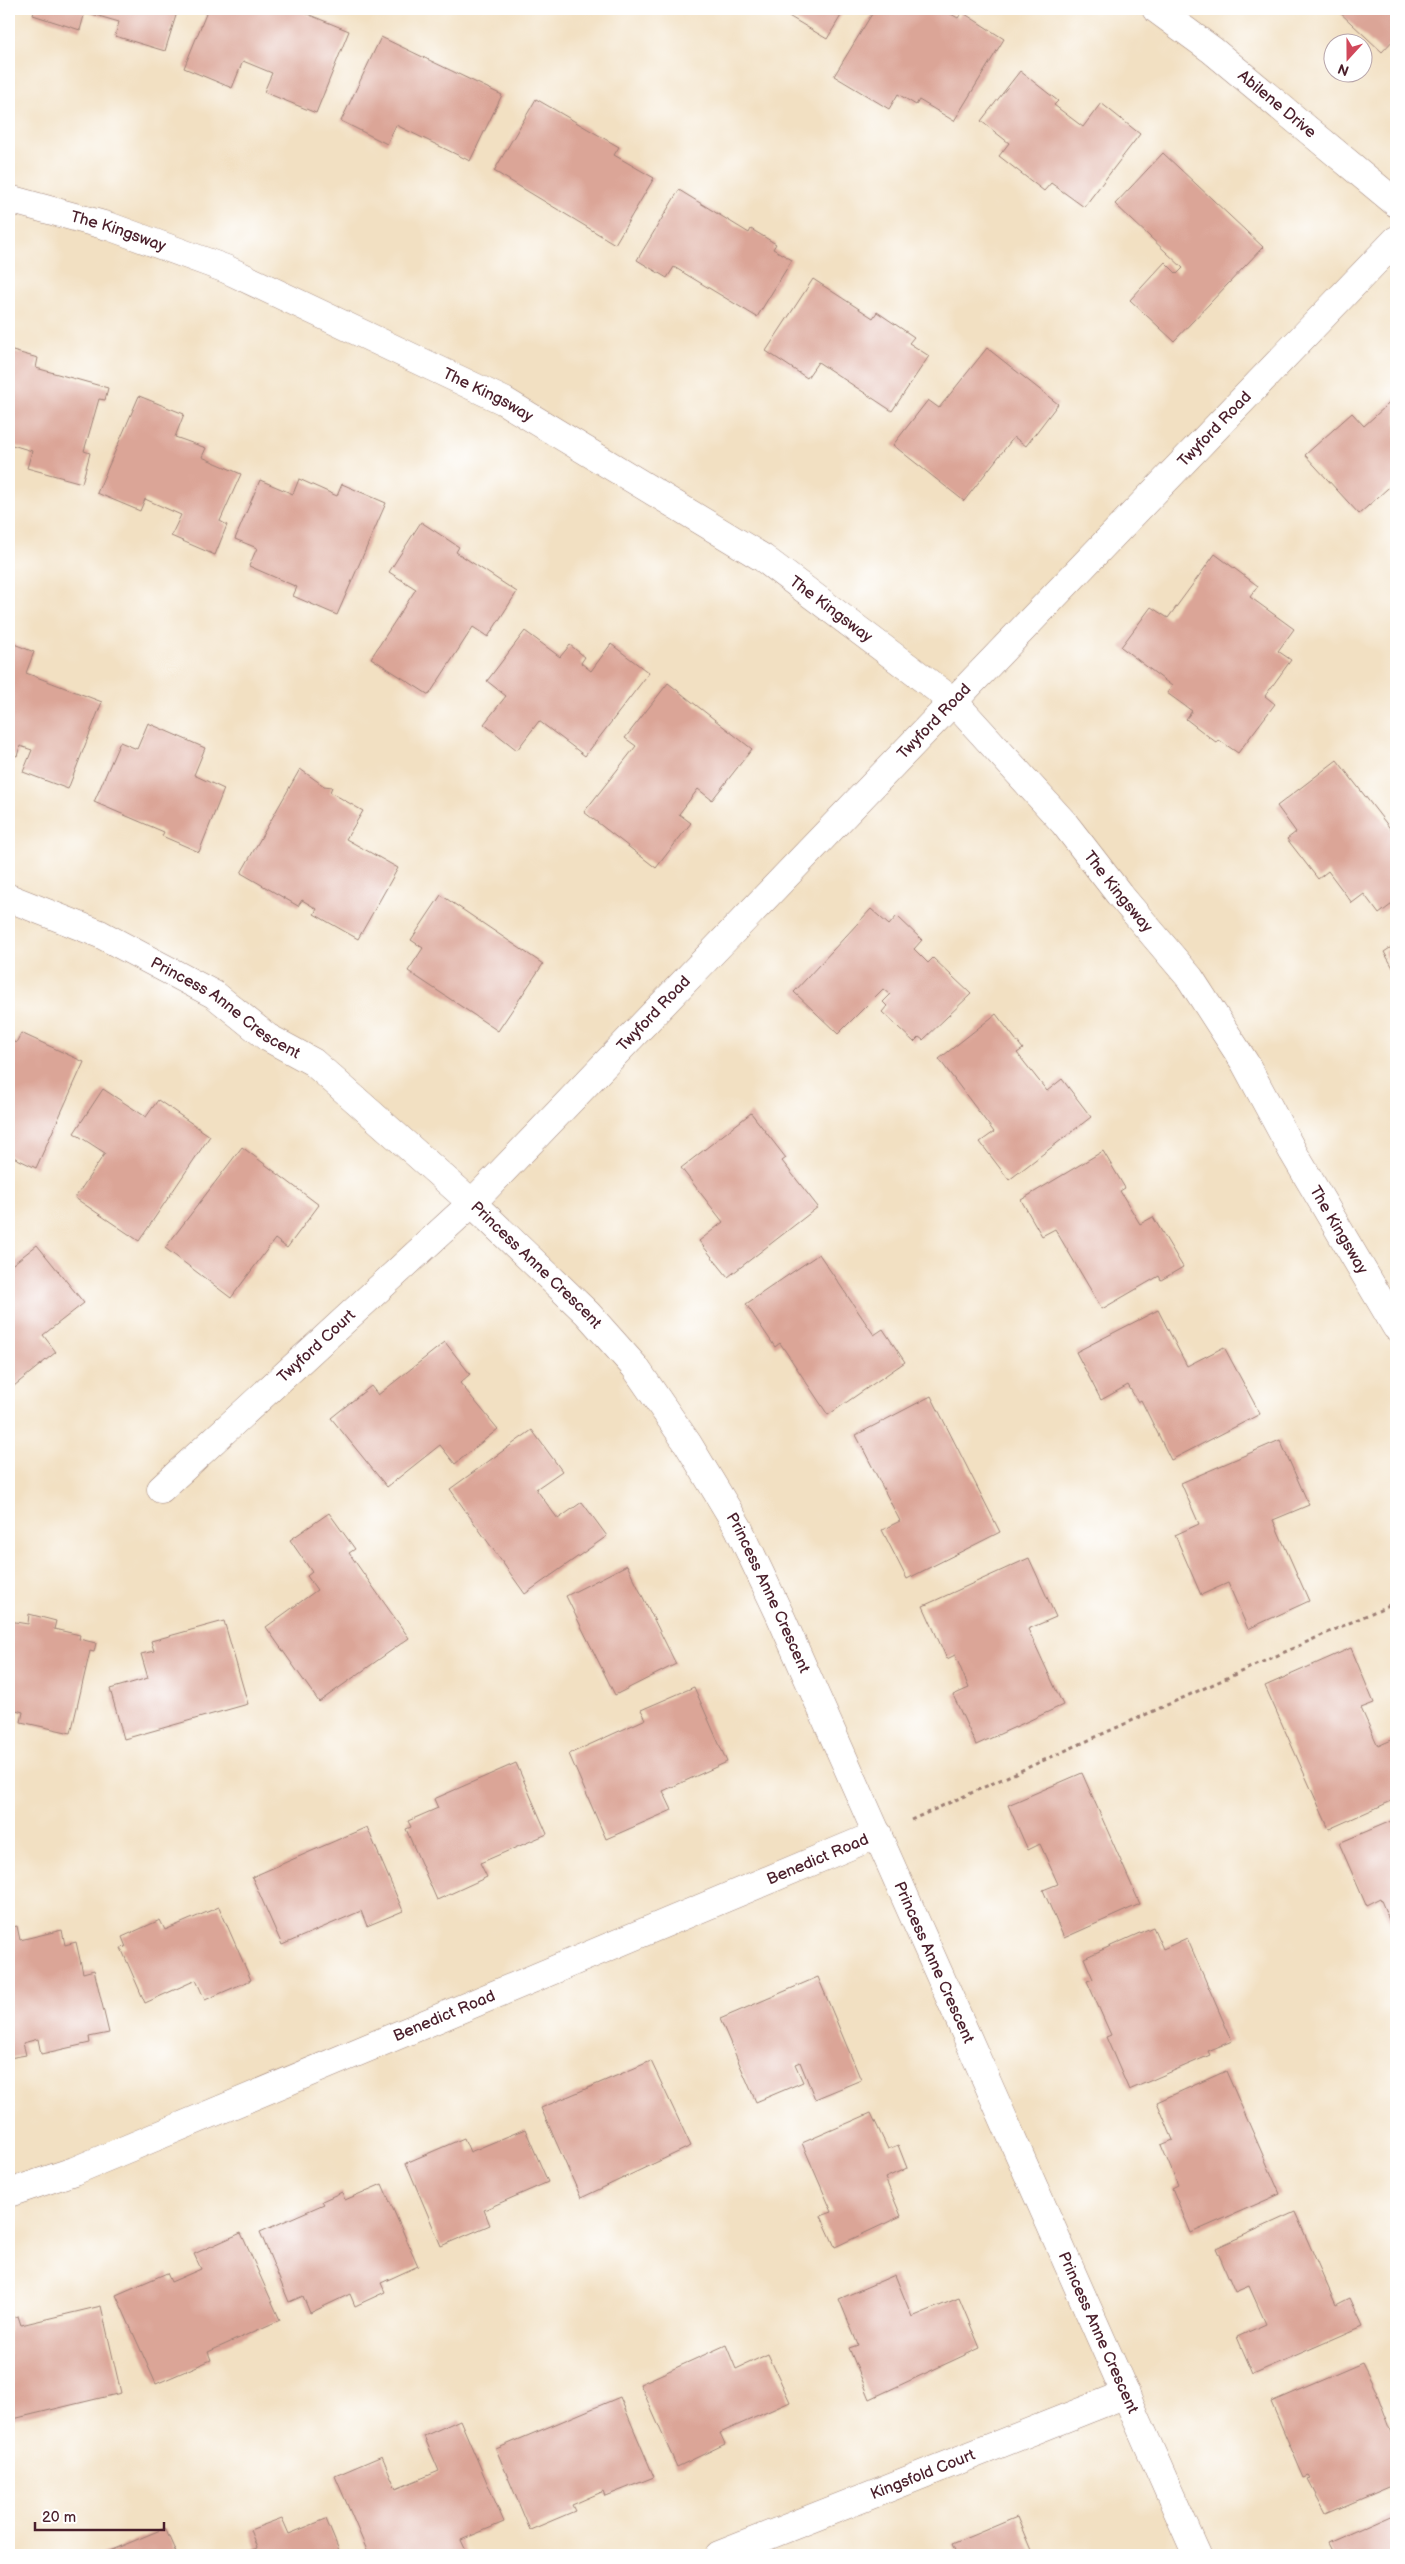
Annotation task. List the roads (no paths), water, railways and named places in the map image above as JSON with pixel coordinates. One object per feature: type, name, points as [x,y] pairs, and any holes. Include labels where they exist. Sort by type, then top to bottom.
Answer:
[{"type":"street","name":"Abilene Drive","points":[[1156,9],[1212,50],[1396,202]]},
{"type":"street","name":"The Kingsway","points":[[9,199],[111,227],[226,269],[504,401],[763,558],[953,701],[1064,823],[1119,894],[1190,978],[1246,1063],[1293,1152],[1396,1327]]},
{"type":"street","name":"Twyford Road","points":[[472,1203],[1396,240]]},
{"type":"street","name":"Princess Anne Crescent","points":[[9,898],[100,934],[215,995],[267,1037],[313,1062],[472,1203],[587,1313],[635,1367],[688,1444],[742,1535],[878,1834],[1197,2555]]},
{"type":"street","name":"Twyford Court","points":[[161,1489],[472,1203]]},
{"type":"street","name":"Benedict Road","points":[[9,2193],[83,2167],[878,1834]]},
{"type":"street","name":"Kingsfold Court","points":[[719,2555],[1126,2394]]}]
